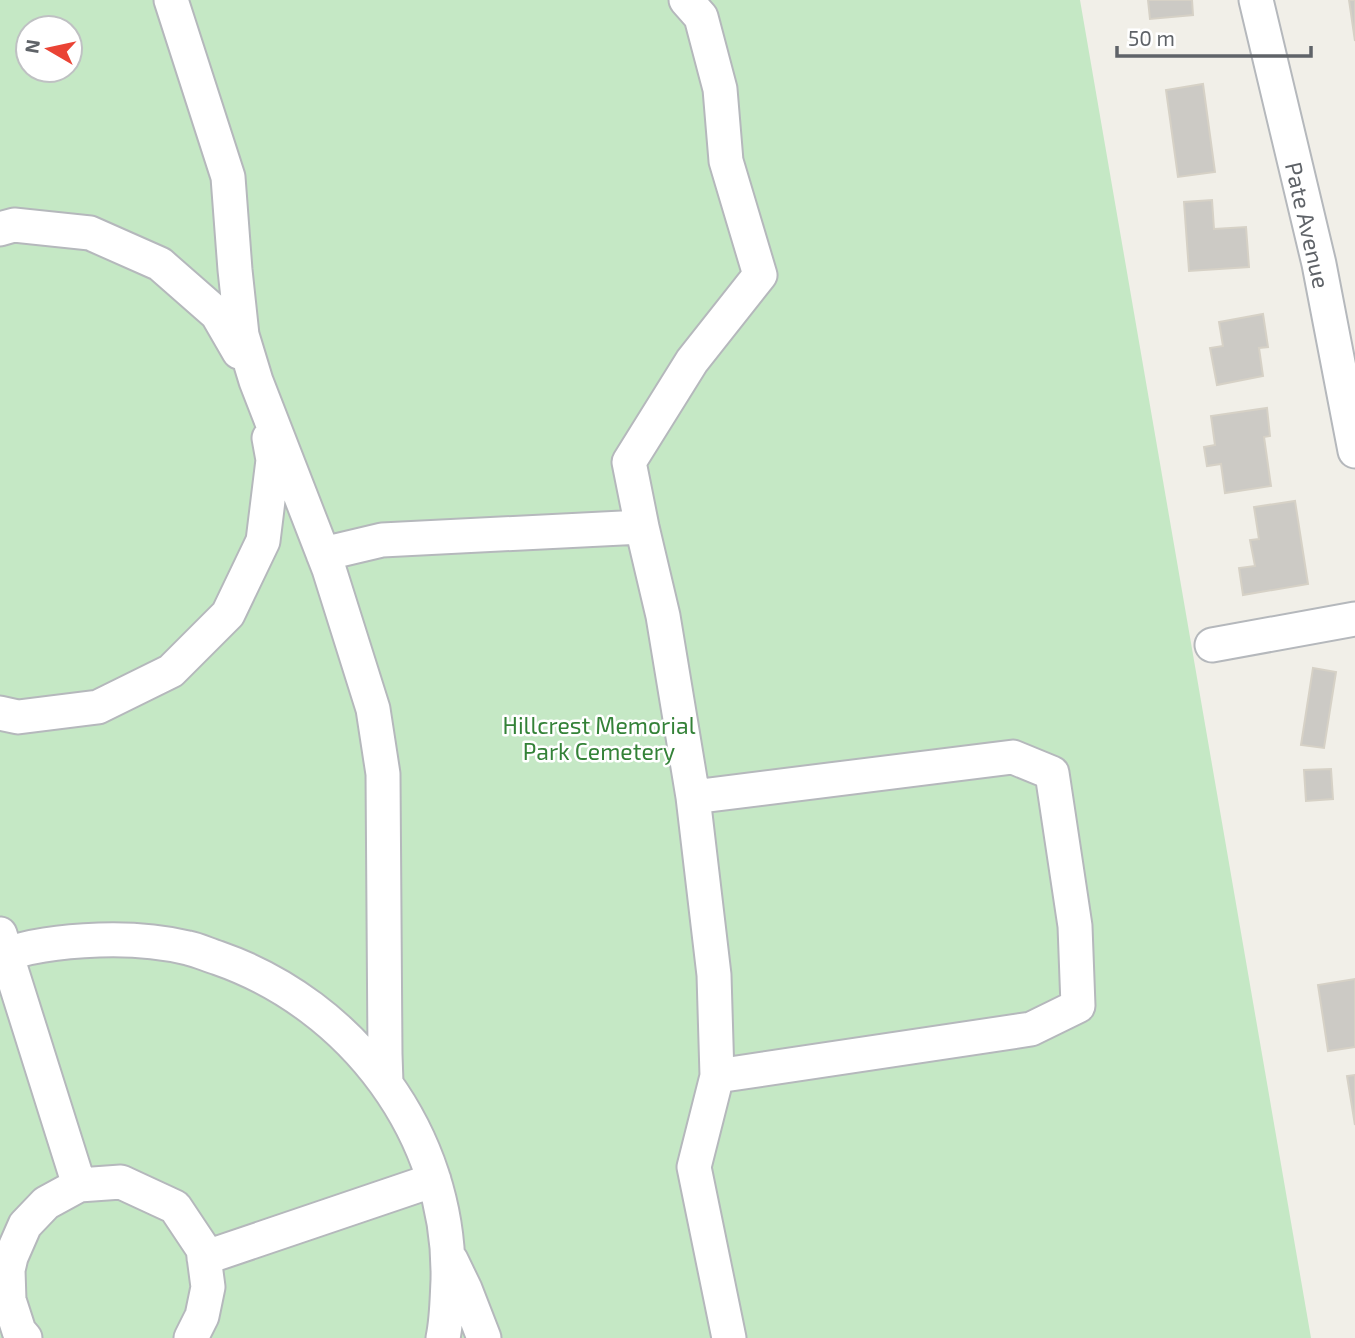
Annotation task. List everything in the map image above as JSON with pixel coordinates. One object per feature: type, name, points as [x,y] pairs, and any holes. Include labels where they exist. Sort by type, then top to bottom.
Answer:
[{"type":"street","points":[[171,0],[228,177],[234,270],[242,335],[256,381],[323,554],[373,709],[383,774],[386,1083]]},
{"type":"street","points":[[686,0],[701,17],[720,89],[726,160],[760,275],[692,361],[629,462],[663,615],[693,797],[714,975],[717,1076],[694,1167],[729,1338]]},
{"type":"street","name":"Pate Avenue","points":[[1256,0],[1319,264],[1355,451]]},
{"type":"street","points":[[0,229],[14,226],[90,233],[160,264],[218,314],[256,381],[273,460],[263,541],[228,614],[171,671],[98,707],[18,717],[0,713]]},
{"type":"street","points":[[323,554],[382,540],[642,527]]},
{"type":"street","points":[[1212,645],[1355,619]]},
{"type":"street","points":[[693,797],[1013,757],[1052,773],[1075,926],[1078,1006],[1031,1030],[717,1076]]},
{"type":"street","points":[[79,1185],[2,948],[67,941],[128,939],[188,948],[246,968],[299,997],[347,1036],[386,1083],[414,1129],[434,1180],[443,1217],[448,1255],[447,1320],[443,1338]]},
{"type":"street","points":[[204,1258],[434,1180]]},
{"type":"street","points":[[13,1324],[8,1270],[10,1257],[25,1225],[46,1203],[79,1185],[121,1182],[175,1207],[203,1249],[208,1287],[202,1317],[191,1338]]},
{"type":"street","points":[[448,1255],[466,1289],[484,1338]]},
{"type":"green space","name":"Hillcrest Memorial Park Cemetery","points":[[0,0],[1080,0],[1311,1338],[0,1338]]},
{"type":"building","points":[[1148,0],[1192,0],[1193,15],[1150,19]]},
{"type":"building","points":[[1349,0],[1355,0],[1355,41]]},
{"type":"building","points":[[1203,84],[1215,172],[1178,177],[1166,90]]},
{"type":"building","points":[[1212,200],[1214,229],[1246,227],[1249,267],[1189,271],[1184,202]]},
{"type":"building","points":[[1263,314],[1268,347],[1259,348],[1263,376],[1217,385],[1210,348],[1223,346],[1219,322]]},
{"type":"building","points":[[1267,408],[1270,436],[1264,437],[1271,486],[1225,493],[1221,464],[1207,466],[1204,447],[1215,445],[1211,416]]},
{"type":"building","points":[[1295,501],[1308,584],[1243,595],[1239,568],[1255,566],[1250,540],[1259,539],[1254,507]]},
{"type":"building","points":[[1313,668],[1336,672],[1324,748],[1301,745]]},
{"type":"building","points":[[1331,769],[1333,799],[1306,801],[1304,770]]},
{"type":"building","points":[[1355,979],[1355,1047],[1328,1051],[1318,985]]},
{"type":"building","points":[[1355,1075],[1355,1125],[1347,1076]]}]
